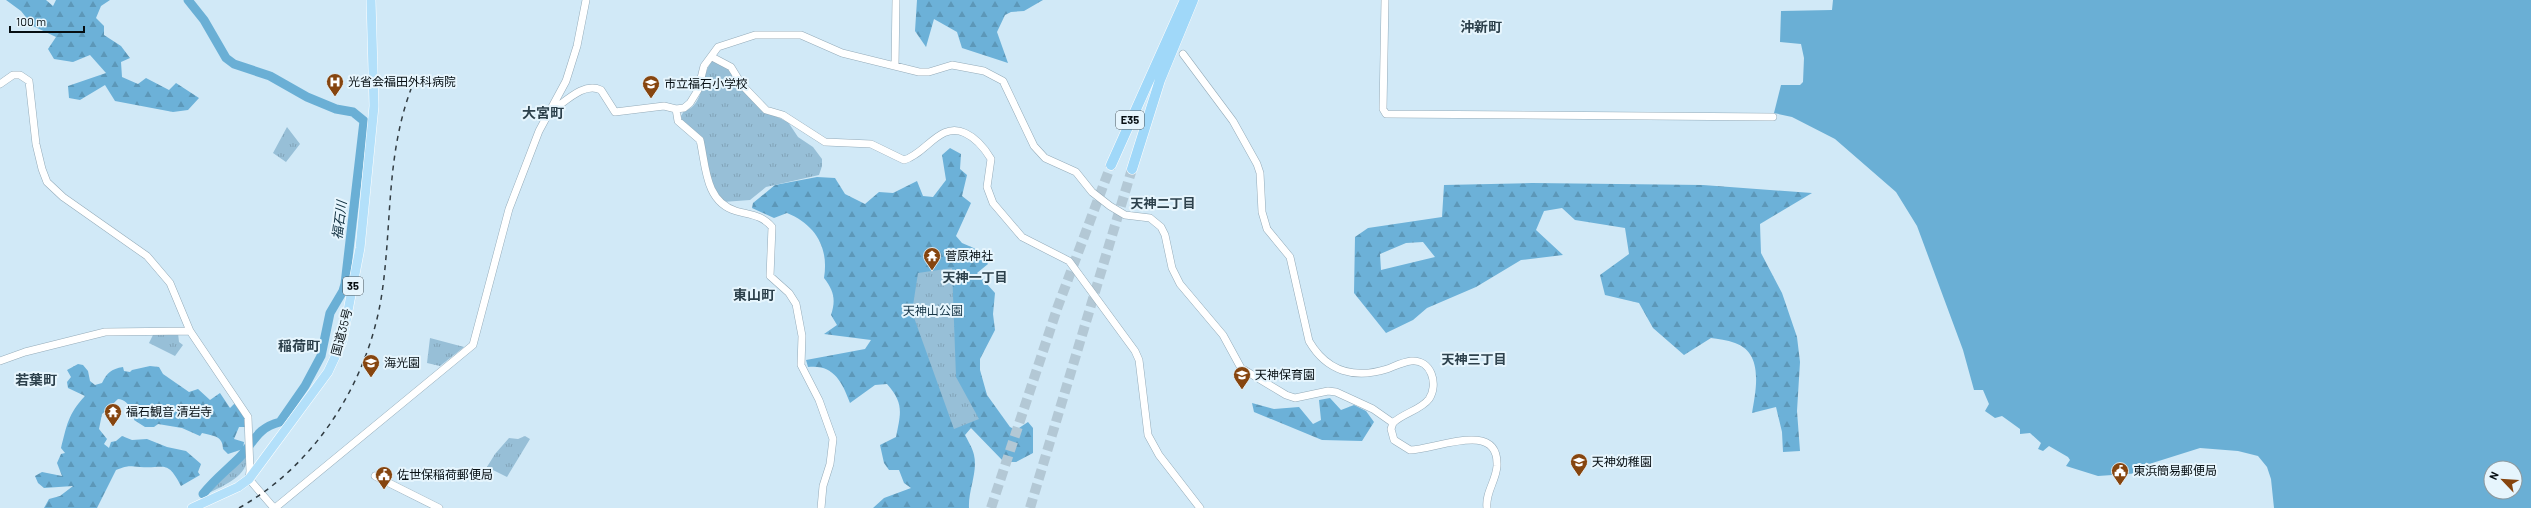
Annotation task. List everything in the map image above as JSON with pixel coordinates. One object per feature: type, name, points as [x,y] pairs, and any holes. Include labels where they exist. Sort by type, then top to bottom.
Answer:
[{"type":"highway","name":"国道35号","points":[[192,508],[238,487],[248,479],[328,372],[342,342],[360,248],[374,106],[371,0]]},
{"type":"highway","name":"E35","points":[[1132,169],[1155,78],[1186,0]]},
{"type":"highway","name":"E35","points":[[1111,165],[1193,0]]},
{"type":"street","points":[[0,84],[13,75],[20,75],[30,81],[36,144],[42,169],[48,182],[63,197],[147,256],[170,283],[190,331],[248,417],[250,450],[248,479],[274,508],[473,345],[509,209],[547,114],[566,81],[572,63],[586,0]]},
{"type":"street","points":[[895,66],[896,0]]},
{"type":"street","points":[[1385,0],[1383,109],[1386,114],[1773,117]]},
{"type":"street","points":[[547,114],[582,90],[590,87],[601,90],[615,112],[664,106],[676,109],[690,103],[698,90],[704,66],[718,47],[755,35],[793,34],[809,37],[842,53],[895,66],[929,72],[952,65],[984,71],[1003,81],[1034,146],[1045,158],[1076,172],[1092,192],[1115,210],[1125,214],[1150,218],[1161,227],[1165,235],[1172,268],[1180,284],[1224,335],[1241,368],[1286,395],[1295,398],[1328,391],[1336,392],[1373,409],[1393,422]]},
{"type":"street","points":[[1184,54],[1233,121],[1257,164],[1260,172],[1264,220],[1272,237],[1290,257],[1309,341],[1314,351],[1331,364],[1350,373],[1366,374],[1411,361],[1422,363],[1432,374],[1433,384],[1429,398],[1423,405],[1393,422],[1391,429],[1394,440],[1404,449],[1417,450],[1474,439],[1486,442],[1493,448],[1496,457],[1496,469],[1488,494],[1487,508]]},
{"type":"street","points":[[712,56],[731,68],[742,85],[766,110],[783,115],[825,142],[871,144],[904,160],[916,155],[939,135],[949,130],[960,130],[975,139],[991,159],[987,187],[993,203],[1022,237],[1069,261],[1135,351],[1139,360],[1148,434],[1159,455],[1200,508]]},
{"type":"street","points":[[676,109],[678,121],[700,140],[706,175],[719,200],[728,208],[758,216],[772,227],[770,276],[789,293],[796,304],[802,336],[801,365],[819,400],[833,439],[830,464],[823,486],[821,508]]},
{"type":"street","points":[[0,361],[25,352],[104,332],[190,331]]},
{"type":"street","points":[[375,476],[439,508]]},
{"type":"green space","points":[[6,0],[46,0],[53,6],[56,0],[110,0],[101,6],[96,18],[104,26],[104,35],[121,46],[130,58],[121,62],[122,77],[138,84],[146,78],[169,90],[176,83],[199,98],[188,110],[173,112],[115,101],[105,85],[80,100],[69,98],[68,86],[106,73],[90,55],[73,62],[54,59],[48,49],[56,37],[33,26],[21,11]]},
{"type":"green space","points":[[917,0],[1043,0],[1024,11],[1011,12],[1005,15],[997,32],[1008,63],[962,48],[957,32],[934,19],[926,47],[915,31]]},
{"type":"green space","points":[[713,60],[727,67],[766,112],[788,122],[798,137],[813,147],[822,159],[822,166],[819,175],[766,187],[750,200],[723,202],[710,180],[702,139],[682,120],[681,116],[684,111],[691,108],[696,103],[706,73]]},
{"type":"green space","points":[[287,127],[300,144],[286,162],[273,153]]},
{"type":"green space","points":[[950,148],[961,154],[960,169],[967,175],[962,196],[971,203],[956,236],[962,243],[976,249],[988,264],[977,273],[995,293],[993,314],[995,330],[980,359],[980,370],[987,395],[1010,427],[1016,430],[1028,422],[1033,428],[1033,453],[1016,462],[1004,462],[971,428],[965,435],[973,450],[975,461],[969,508],[873,508],[884,498],[911,488],[904,483],[899,470],[889,470],[884,463],[880,445],[896,437],[900,415],[899,403],[887,384],[875,385],[850,403],[840,381],[830,371],[824,368],[808,367],[806,360],[865,349],[871,340],[824,334],[837,325],[831,315],[834,300],[832,291],[824,278],[824,257],[822,247],[818,239],[806,224],[797,218],[787,213],[774,218],[752,208],[753,203],[775,185],[817,177],[835,178],[845,194],[865,204],[879,192],[893,193],[917,181],[923,196],[933,197],[946,180],[942,155]]},
{"type":"green space","points":[[1532,183],[1703,185],[1812,193],[1760,224],[1761,253],[1782,293],[1797,337],[1800,362],[1797,411],[1800,451],[1783,452],[1782,432],[1776,407],[1752,413],[1756,373],[1754,363],[1744,348],[1732,342],[1711,338],[1684,355],[1653,328],[1639,303],[1605,295],[1600,275],[1629,254],[1625,228],[1575,220],[1562,208],[1544,211],[1536,230],[1563,255],[1521,260],[1476,287],[1427,308],[1413,320],[1386,333],[1354,293],[1355,237],[1368,228],[1442,217],[1444,185]],"holes":[[[1423,242],[1435,257],[1381,270],[1380,254],[1406,243]]]},
{"type":"green space","name":"天神山公園","points":[[952,268],[956,377],[979,419],[954,429],[912,312],[918,273]]},
{"type":"green space","points":[[178,333],[179,342],[183,345],[175,356],[149,343],[153,335]]},
{"type":"green space","points":[[430,338],[464,347],[440,366],[427,363]]},
{"type":"green space","points":[[78,364],[83,365],[88,371],[90,381],[95,385],[102,383],[112,370],[123,367],[124,371],[130,372],[132,370],[150,366],[159,367],[163,374],[189,392],[198,389],[210,400],[220,393],[230,408],[235,403],[247,417],[245,427],[239,427],[234,439],[244,442],[243,449],[228,454],[223,449],[220,439],[214,436],[202,433],[200,436],[182,428],[158,424],[154,427],[145,427],[134,420],[135,412],[131,410],[128,404],[118,399],[102,414],[99,429],[107,439],[104,444],[109,448],[111,442],[116,441],[122,436],[132,440],[147,439],[167,447],[186,451],[201,464],[198,472],[200,475],[181,486],[172,472],[165,467],[126,467],[116,470],[97,508],[44,508],[49,499],[60,496],[73,486],[44,488],[38,483],[35,476],[42,472],[62,476],[57,463],[61,454],[65,453],[61,448],[67,426],[75,408],[85,396],[68,388],[67,382],[71,377],[67,370]]},
{"type":"green space","points":[[1330,398],[1341,410],[1354,405],[1366,411],[1374,422],[1362,441],[1322,440],[1254,412],[1252,403],[1274,409],[1299,407],[1313,424],[1321,420],[1319,400]]},
{"type":"green space","points":[[525,436],[530,439],[507,477],[487,467],[495,454],[509,438],[518,439]]},
{"type":"green space","points":[[246,454],[247,462],[240,475],[205,495],[204,492]]},
{"type":"shaded area","points":[[1833,0],[2531,0],[2531,508],[2274,508],[2271,479],[2267,467],[2258,456],[2238,451],[2200,448],[2146,465],[2141,473],[2098,476],[2066,466],[2070,460],[2068,457],[2049,446],[2043,451],[2038,449],[2041,443],[2030,433],[2020,434],[2020,429],[2002,416],[1995,418],[1985,411],[1989,404],[1983,390],[1974,390],[1963,350],[1917,226],[1896,192],[1835,139],[1792,117],[1774,113],[1781,85],[1800,85],[1803,82],[1804,58],[1801,44],[1780,42],[1781,11],[1832,10]]},
{"type":"waterway","name":"福石川","points":[[188,0],[204,20],[226,58],[234,64],[270,76],[307,97],[336,109],[353,112],[364,121],[345,284],[343,291],[330,313],[321,356],[305,386],[280,422],[260,432],[239,458],[203,494]]},
{"type":"tunnel","points":[[991,508],[1058,306],[1111,165]]},
{"type":"tunnel","points":[[1030,508],[1132,169]]},
{"type":"railway","points":[[239,508],[267,490],[292,468],[315,444],[335,417],[352,388],[365,357],[375,325],[382,293],[393,165],[397,139],[411,89]]},
{"type":"place","name":"光省会福田外科病院","points":[[335,97]]},
{"type":"place","name":"市立福石小学校","points":[[651,99]]},
{"type":"place","name":"菅原神社","points":[[932,271]]},
{"type":"place","name":"海光園","points":[[371,378]]},
{"type":"place","name":"天神保育園","points":[[1242,390]]},
{"type":"place","name":"福石観音 清岩寺","points":[[113,427]]},
{"type":"place","name":"天神幼稚園","points":[[1579,477]]},
{"type":"place","name":"東浜簡易郵便局","points":[[2120,486]]},
{"type":"place","name":"佐世保稲荷郵便局","points":[[384,490]]},
{"type":"district","name":"沖新町","points":[[1481,27]]},
{"type":"district","name":"大宮町","points":[[543,113]]},
{"type":"district","name":"天神二丁目","points":[[1163,203]]},
{"type":"district","name":"天神一丁目","points":[[975,277]]},
{"type":"district","name":"東山町","points":[[754,295]]},
{"type":"district","name":"稲荷町","points":[[299,346]]},
{"type":"district","name":"天神三丁目","points":[[1474,359]]},
{"type":"district","name":"若葉町","points":[[36,380]]}]
